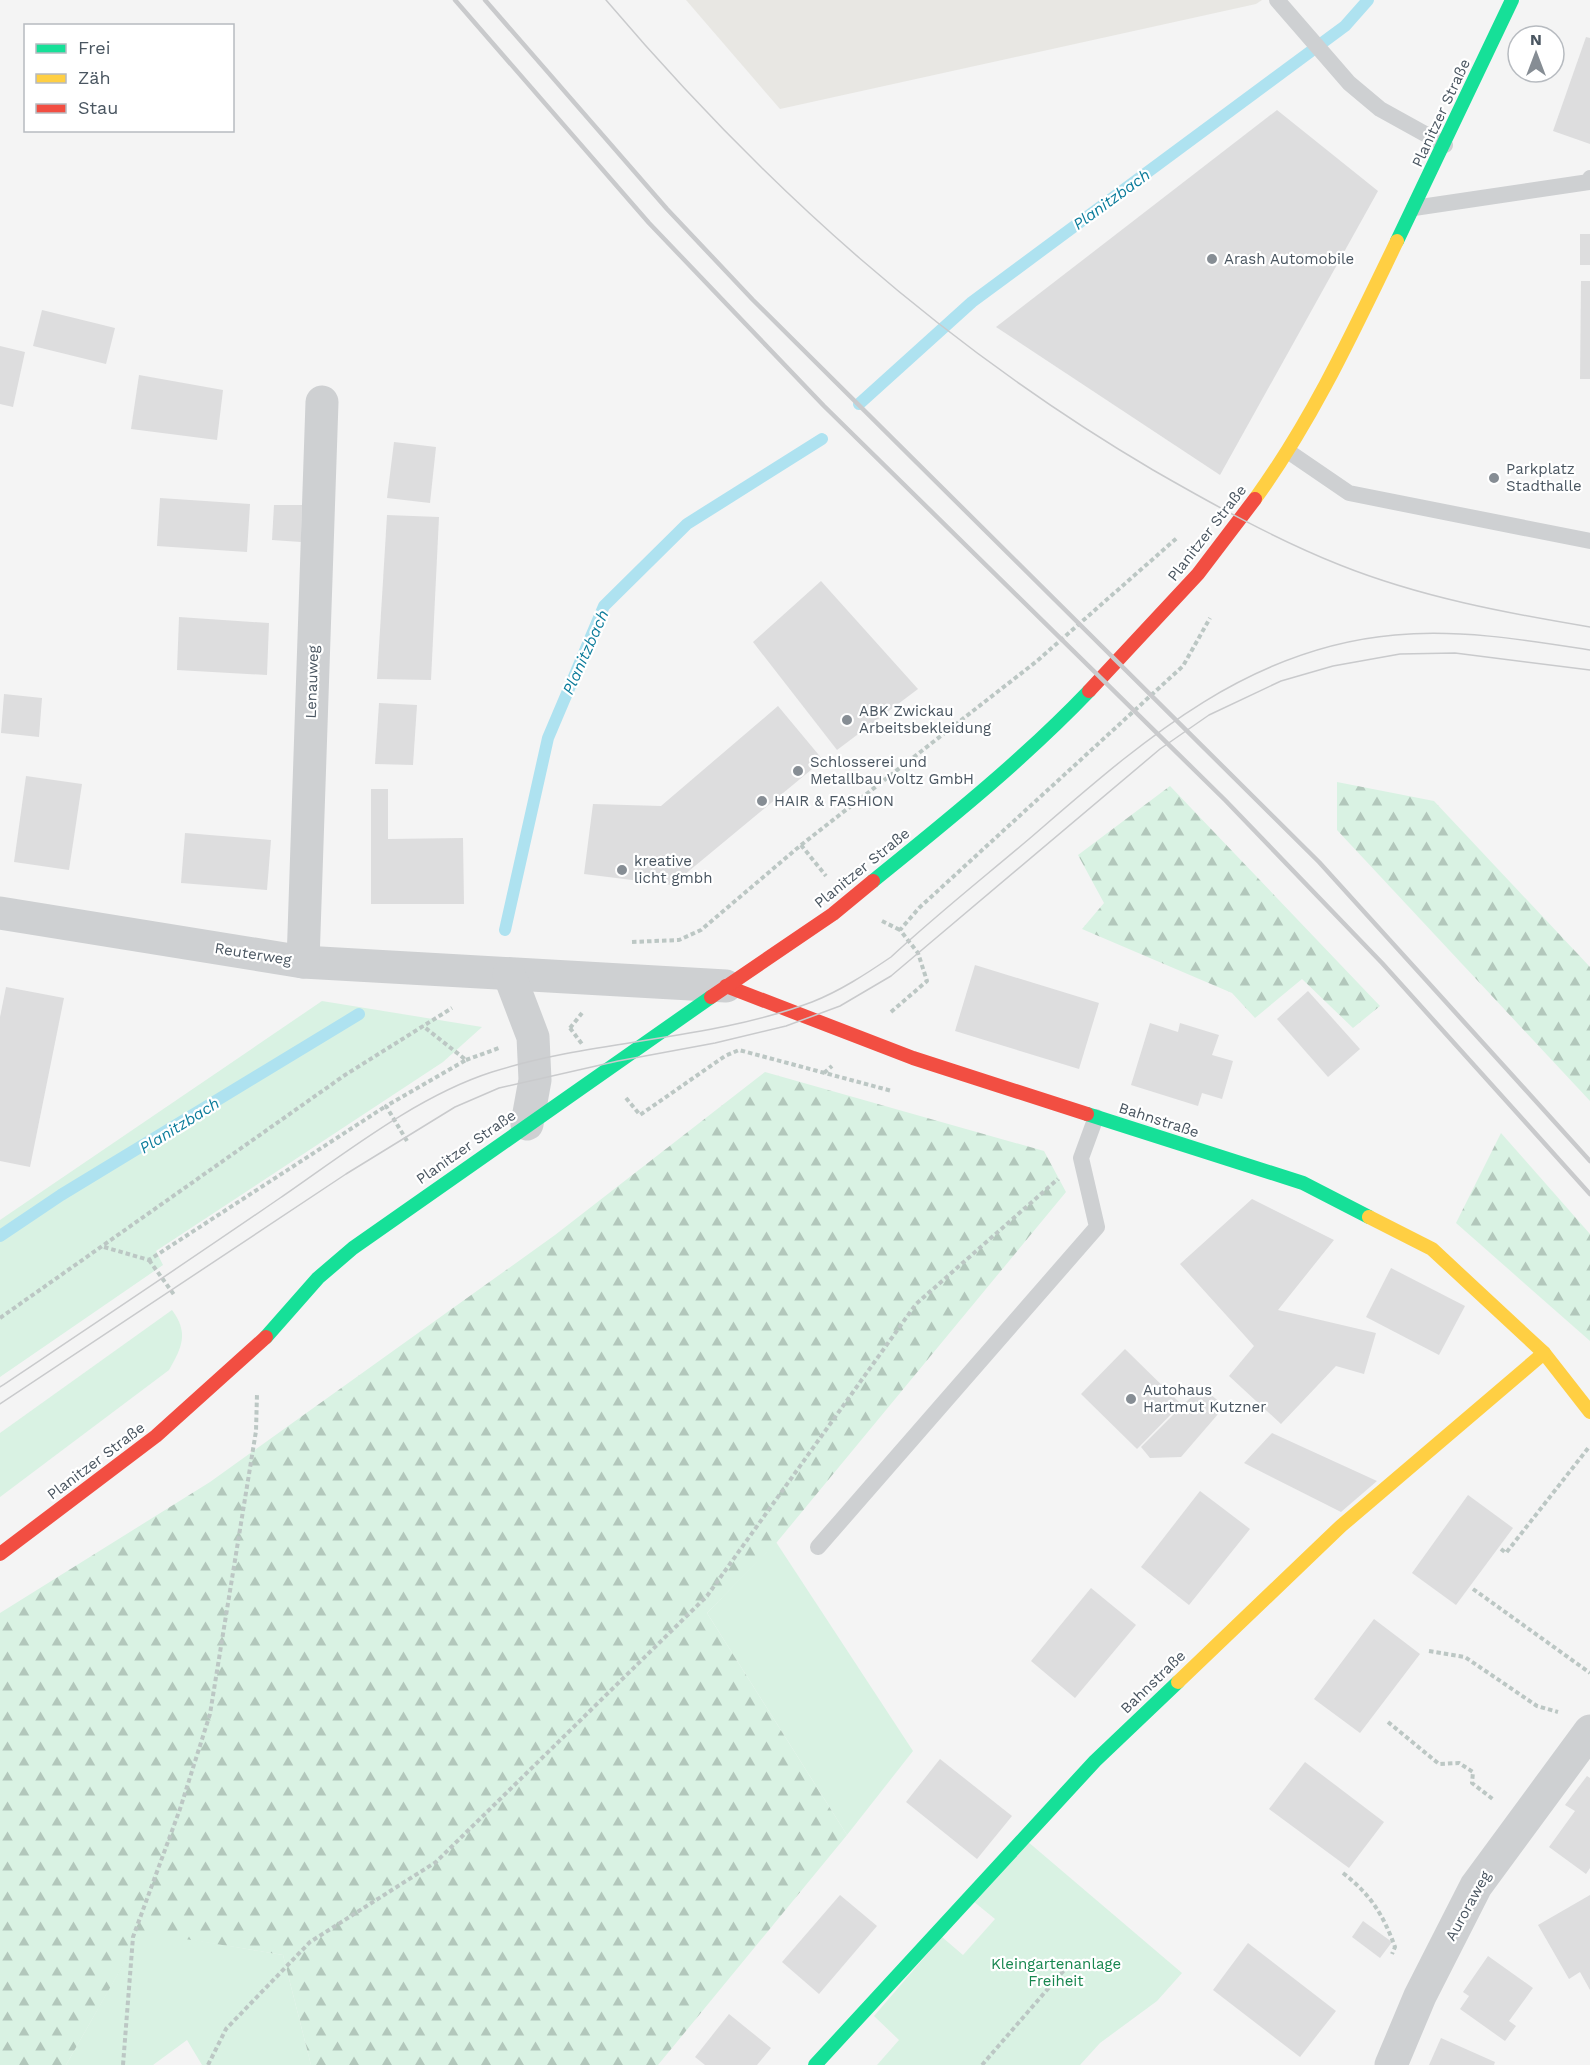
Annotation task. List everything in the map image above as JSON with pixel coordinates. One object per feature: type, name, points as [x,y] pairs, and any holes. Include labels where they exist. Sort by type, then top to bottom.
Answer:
[{"type":"main road","name":"Planitzer Straße","points":[[0,1554],[156,1436],[259,1345],[318,1278],[353,1248],[527,1124],[848,903],[953,816],[1063,718],[1198,574],[1289,452],[1318,401],[1414,208],[1512,0]]},
{"type":"main road","name":"Bahnstraße","points":[[726,986],[913,1058],[1303,1183],[1432,1249],[1544,1353],[1590,1412]]},
{"type":"main road","name":"Bahnstraße","points":[[815,2065],[1095,1761],[1341,1526],[1544,1353]]},
{"type":"street","name":"Lenauweg","points":[[303,962],[322,402]]},
{"type":"street","name":"Reuterweg","points":[[0,914],[303,962],[726,986]]},
{"type":"street","points":[[509,974],[533,1037],[535,1080],[527,1124]]},
{"type":"street","name":"Auroraweg","points":[[1391,2065],[1420,1996],[1476,1886],[1590,1731]]},
{"type":"lane","points":[[1277,0],[1337,69],[1380,109],[1445,145]]},
{"type":"lane","points":[[1414,208],[1589,182],[1590,178]]},
{"type":"lane","points":[[1289,452],[1348,493],[1590,541]]},
{"type":"lane","points":[[818,1547],[1097,1227],[1082,1158],[1096,1118]]},
{"type":"path","points":[[149,1260],[386,1106],[466,1060],[533,1037],[570,1028],[610,980],[625,942],[680,940],[701,930],[801,845],[1037,661],[1180,535]]},
{"type":"path","points":[[824,1074],[861,1038],[927,981],[918,953],[900,930],[919,908],[1183,666],[1211,616]]},
{"type":"path","points":[[0,1318],[345,1075],[461,1002]]},
{"type":"path","points":[[423,1026],[466,1060]]},
{"type":"path","points":[[570,1028],[640,1115],[725,1056],[739,1050],[904,1095]]},
{"type":"path","points":[[386,1106],[407,1141]]},
{"type":"path","points":[[208,2065],[226,2029],[310,1942],[436,1862],[707,1596],[916,1304],[1082,1158]]},
{"type":"path","points":[[103,1247],[149,1260],[175,1296]]},
{"type":"path","points":[[123,2065],[133,1937],[180,1809],[210,1714],[256,1431],[259,1345]]},
{"type":"path","points":[[1501,1549],[1506,1553],[1590,1446]]},
{"type":"path","points":[[1473,1589],[1590,1673]]},
{"type":"path","points":[[1429,1651],[1465,1658],[1537,1706],[1560,1713]]},
{"type":"path","points":[[1388,1722],[1439,1764],[1459,1763],[1473,1772],[1472,1783],[1522,1823]]},
{"type":"path","points":[[1342,1873],[1358,1885],[1384,1916],[1395,1947],[1392,1954]]},
{"type":"path","points":[[982,2065],[1065,1969]]},
{"type":"shaded area","points":[[686,0],[1262,0],[1256,4],[780,109]]},
{"type":"green space","points":[[1337,782],[1434,801],[1590,967],[1590,1101],[1337,830]]},
{"type":"green space","points":[[1170,786],[1380,1006],[1353,1028],[1302,979],[1255,1018],[1232,993],[1082,929],[1104,903],[1078,855]]},
{"type":"green space","points":[[322,1001],[482,1027],[443,1062],[156,1251],[163,1265],[0,1377],[0,1220]]},
{"type":"green space","points":[[765,1072],[1044,1151],[1066,1192],[777,1542],[707,1613],[847,1835],[658,2065],[311,2065],[283,1955],[142,1932],[66,2065],[0,2065],[0,1613],[210,1482],[555,1235]]},
{"type":"green space","points":[[1501,1133],[1590,1234],[1590,1341],[1456,1223]]},
{"type":"green space","points":[[172,1310],[181,1326],[182,1340],[169,1370],[0,1497],[0,1433]]},
{"type":"green space","points":[[776,1542],[913,1751],[847,1835],[707,1613]]},
{"type":"green space","name":"Kleingartenanlage Freiheit","points":[[1027,1841],[1182,1973],[1157,2001],[1100,2043],[1080,2065],[877,2065],[899,2040],[874,2016],[942,1937],[963,1955],[995,1919],[973,1901]]},
{"type":"green space","points":[[142,1931],[283,1955],[311,2065],[202,2065],[187,2040],[153,2065],[66,2065]]},
{"type":"building","points":[[1586,37],[1590,38],[1590,144],[1553,131]]},
{"type":"building","name":"Arash Automobile","points":[[1277,110],[1378,191],[1220,475],[996,327]]},
{"type":"building","points":[[1580,234],[1590,234],[1590,265],[1580,265]]},
{"type":"building","points":[[1581,281],[1590,281],[1590,379],[1580,379]]},
{"type":"building","points":[[42,310],[115,328],[106,364],[33,346]]},
{"type":"building","points":[[0,346],[25,352],[13,407],[0,404]]},
{"type":"building","points":[[139,375],[223,390],[217,440],[131,429]]},
{"type":"building","points":[[394,442],[436,447],[430,503],[387,498]]},
{"type":"building","points":[[160,498],[250,504],[247,552],[157,546]]},
{"type":"building","points":[[274,505],[302,505],[301,542],[272,540]]},
{"type":"building","points":[[387,515],[439,517],[431,680],[377,679]]},
{"type":"building","points":[[821,581],[918,689],[837,750],[753,642]]},
{"type":"building","points":[[179,617],[269,623],[267,675],[177,670]]},
{"type":"building","points":[[4,694],[42,698],[39,737],[1,733]]},
{"type":"building","points":[[379,703],[417,705],[413,765],[375,764]]},
{"type":"building","points":[[778,706],[823,760],[672,885],[584,874],[593,804],[661,806]]},
{"type":"building","points":[[26,776],[82,784],[69,870],[14,862]]},
{"type":"building","points":[[371,789],[388,789],[388,839],[463,838],[464,904],[371,904]]},
{"type":"building","points":[[185,833],[271,840],[267,890],[181,883]]},
{"type":"building","points":[[975,965],[1099,1003],[1079,1069],[955,1031]]},
{"type":"building","points":[[6,987],[64,998],[30,1167],[0,1161],[0,1017]]},
{"type":"building","points":[[1308,991],[1360,1049],[1328,1077],[1277,1019]]},
{"type":"building","points":[[1150,1023],[1178,1032],[1180,1023],[1219,1035],[1212,1055],[1233,1061],[1222,1099],[1202,1093],[1198,1106],[1131,1085]]},
{"type":"building","points":[[1252,1199],[1334,1240],[1278,1310],[1376,1333],[1364,1374],[1336,1366],[1281,1424],[1229,1376],[1254,1346],[1180,1264]]},
{"type":"building","points":[[1391,1268],[1465,1306],[1439,1355],[1366,1317]]},
{"type":"building","name":"Autohaus Hartmut Kutzner","points":[[1125,1349],[1181,1404],[1137,1449],[1081,1394]]},
{"type":"building","points":[[1201,1387],[1225,1406],[1181,1457],[1150,1458],[1141,1447]]},
{"type":"building","points":[[1272,1433],[1377,1481],[1341,1512],[1244,1463]]},
{"type":"building","points":[[1200,1491],[1250,1529],[1189,1605],[1141,1567]]},
{"type":"building","points":[[1468,1495],[1513,1528],[1456,1605],[1412,1573]]},
{"type":"building","points":[[1091,1588],[1136,1625],[1075,1698],[1031,1661]]},
{"type":"building","points":[[1374,1619],[1420,1654],[1360,1733],[1314,1699]]},
{"type":"building","points":[[940,1759],[1012,1816],[977,1859],[906,1802]]},
{"type":"building","points":[[1305,1762],[1384,1822],[1349,1868],[1269,1809]]},
{"type":"building","points":[[1587,1776],[1590,1778],[1590,1868],[1586,1874],[1549,1847],[1575,1811],[1565,1805]]},
{"type":"building","points":[[840,1895],[877,1926],[819,1994],[782,1962]]},
{"type":"building","points":[[1590,1895],[1590,1990],[1580,1972],[1569,1979],[1538,1925]]},
{"type":"building","points":[[1363,1921],[1392,1942],[1380,1958],[1352,1937]]},
{"type":"building","points":[[1248,1943],[1336,2011],[1300,2057],[1213,1990]]},
{"type":"building","points":[[1488,1956],[1533,1988],[1509,2021],[1516,2026],[1505,2041],[1460,2009],[1469,1996],[1463,1992]]},
{"type":"building","points":[[729,2014],[771,2048],[757,2065],[705,2065],[695,2057]]},
{"type":"building","points":[[1441,2038],[1495,2062],[1494,2065],[1429,2065]]},
{"type":"waterway","name":"Planitzbach","points":[[859,404],[972,302],[1345,26],[1368,0]]},
{"type":"waterway","name":"Planitzbach","points":[[505,930],[548,738],[604,606],[687,524],[822,439]]},
{"type":"waterway","name":"Planitzbach","points":[[0,1236],[61,1195],[359,1014]]},
{"type":"tram line","points":[[606,0],[666,69],[793,198],[929,316],[1000,370],[1075,422],[1222,509],[1268,533],[1340,565],[1432,595],[1495,610],[1590,627]]},
{"type":"tram line","points":[[0,1387],[355,1145],[409,1111],[464,1082],[531,1061],[693,1033],[773,1015],[812,1002],[843,987],[891,957],[1111,769],[1196,707],[1242,680],[1289,659],[1340,644],[1395,635],[1468,634],[1590,650]]},
{"type":"tram line","points":[[0,1404],[346,1174],[455,1107],[499,1088],[786,1026],[840,1006],[891,976],[1160,749],[1209,715],[1281,681],[1333,666],[1400,654],[1455,653],[1590,670]]},
{"type":"railway","points":[[455,0],[649,223],[824,406],[1225,800],[1382,963],[1590,1194]]},
{"type":"railway","points":[[485,0],[667,209],[753,300],[1319,862],[1590,1161]]},
{"type":"traffic: fast","points":[[1397,241],[1512,0]]},
{"type":"traffic: fast","points":[[873,881],[1011,766],[1089,691]]},
{"type":"traffic: fast","points":[[266,1337],[318,1278],[353,1248],[711,997]]},
{"type":"traffic: fast","points":[[1087,1114],[1303,1183],[1369,1217]]},
{"type":"traffic: fast","points":[[815,2065],[1095,1761],[1178,1682]]},
{"type":"traffic: slow","points":[[1255,499],[1314,406],[1397,241]]},
{"type":"traffic: slow","points":[[1369,1217],[1432,1249],[1544,1353],[1590,1412]]},
{"type":"traffic: slow","points":[[1178,1682],[1341,1526],[1544,1353]]},
{"type":"traffic: jam","points":[[1089,691],[1198,574],[1255,499]]},
{"type":"traffic: jam","points":[[711,997],[833,914],[873,881]]},
{"type":"traffic: jam","points":[[726,986],[913,1058],[1087,1114]]},
{"type":"traffic: jam","points":[[0,1554],[156,1436],[266,1337]]},
{"type":"place","name":"Arash Automobile","points":[[1212,259]]},
{"type":"place","name":"Parkplatz Stadthalle","points":[[1494,478]]},
{"type":"place","name":"ABK Zwickau Arbeitsbekleidung","points":[[847,720]]},
{"type":"place","name":"Schlosserei und Metallbau Voltz GmbH","points":[[798,771]]},
{"type":"place","name":"HAIR & FASHION","points":[[762,801]]},
{"type":"place","name":"kreative licht gmbh","points":[[622,870]]},
{"type":"place","name":"Autohaus Hartmut Kutzner","points":[[1131,1399]]}]
